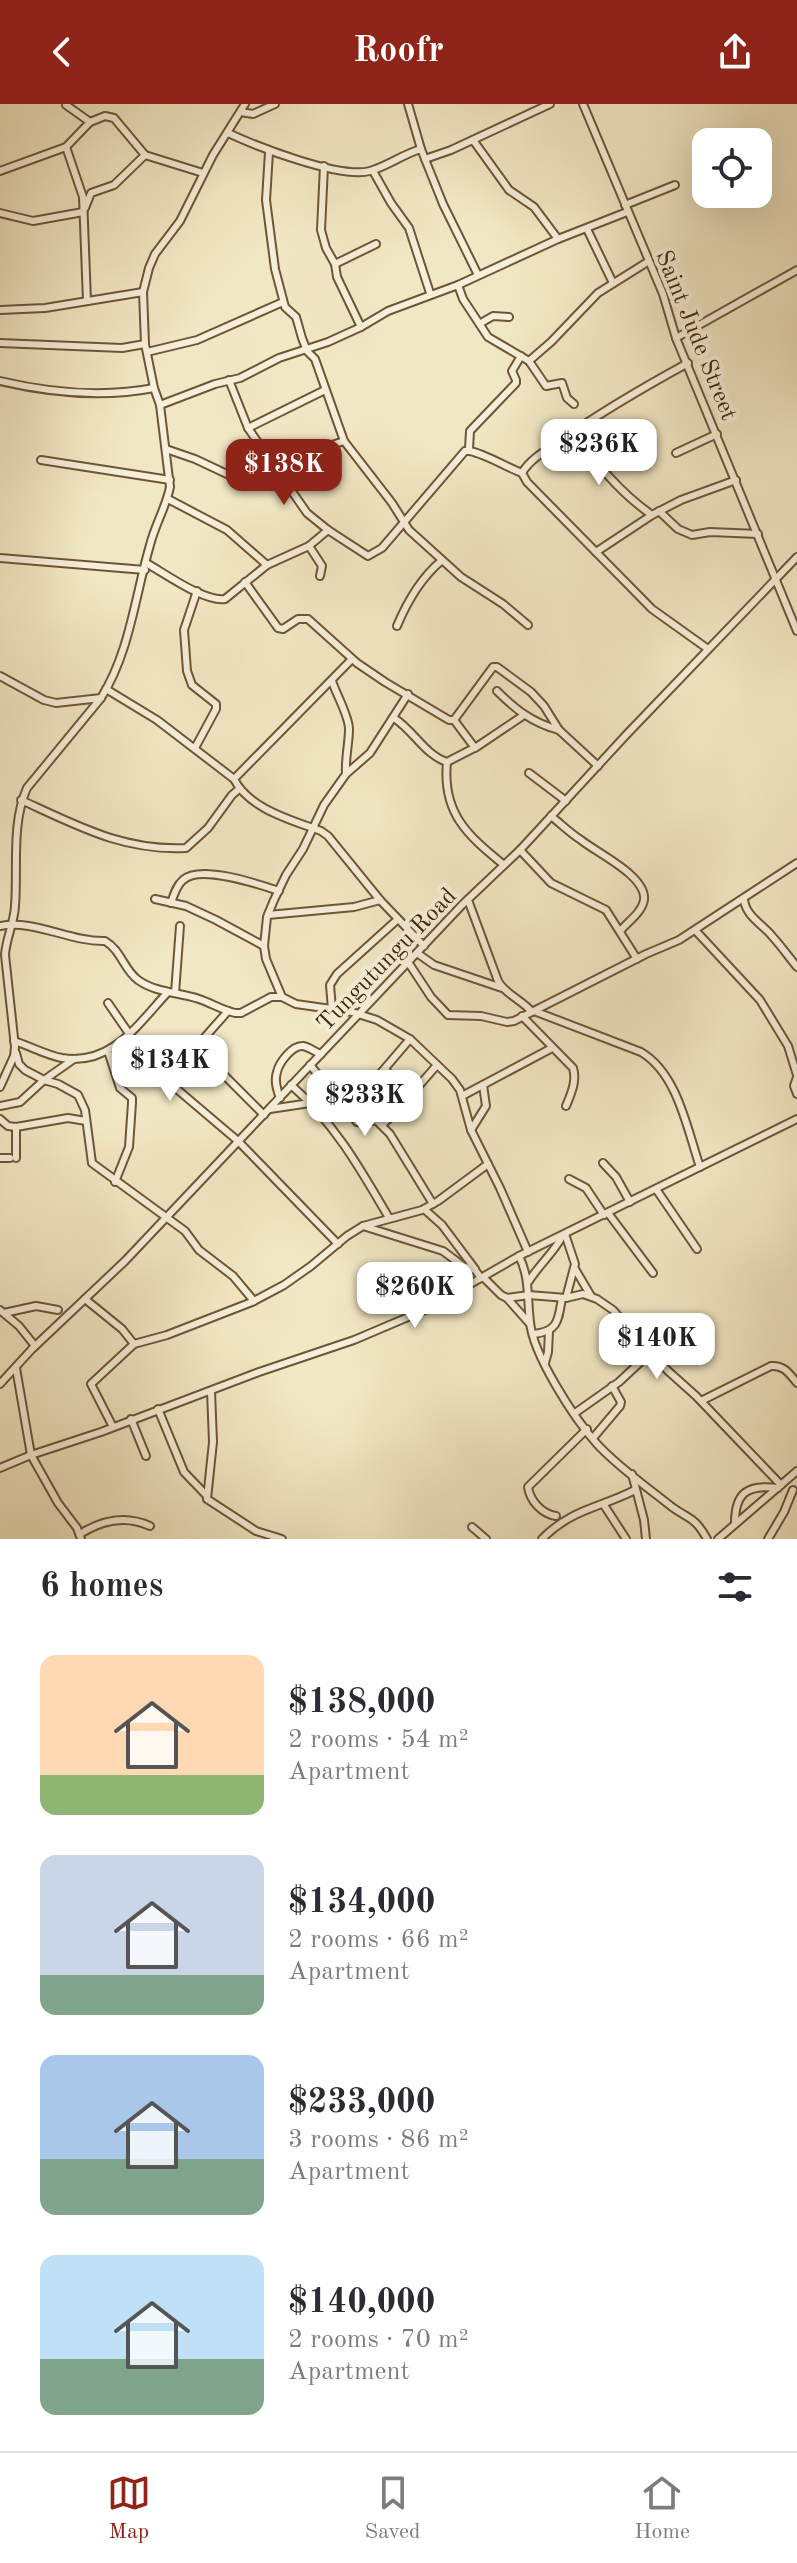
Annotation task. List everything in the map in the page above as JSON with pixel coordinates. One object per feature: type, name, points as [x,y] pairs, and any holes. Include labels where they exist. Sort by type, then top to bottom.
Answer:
[{"type":"street","points":[[245,104],[203,173],[185,213],[155,254],[149,268],[143,292],[146,348],[160,405],[170,480],[168,499],[158,518],[130,627],[106,689],[27,788],[21,800],[13,924],[6,941],[5,955],[15,1050],[22,1068],[78,1095],[82,1101],[92,1163],[185,1231],[193,1244],[233,1276],[254,1301]]},
{"type":"street","points":[[241,112],[253,114],[275,104]]},
{"type":"street","points":[[408,104],[421,149],[443,204],[478,275]]},
{"type":"street","points":[[425,159],[550,104]]},
{"type":"street","name":"Saint Jude Street","points":[[583,104],[663,294],[676,338],[797,631]]},
{"type":"street","points":[[66,105],[90,122]]},
{"type":"street","points":[[0,171],[66,147],[90,122],[105,116],[114,118],[145,155],[203,173]]},
{"type":"street","points":[[228,133],[269,152],[351,172],[373,171],[421,149]]},
{"type":"street","points":[[473,140],[503,184],[534,207],[558,239]]},
{"type":"street","points":[[66,147],[83,197],[87,301]]},
{"type":"street","points":[[269,152],[266,215],[283,302],[296,317],[307,351],[315,359],[344,441],[416,538],[461,577],[503,604],[528,625]]},
{"type":"street","points":[[83,215],[91,193],[114,185],[145,155]]},
{"type":"street","points":[[324,166],[321,230],[337,277],[361,327]]},
{"type":"street","points":[[373,171],[409,228],[430,293]]},
{"type":"street","points":[[160,405],[251,373],[279,358],[307,351],[388,311],[458,285],[587,229],[675,185]]},
{"type":"street","points":[[0,213],[33,221],[83,215]]},
{"type":"street","points":[[587,229],[613,283]]},
{"type":"street","points":[[335,264],[376,244]]},
{"type":"street","points":[[529,361],[598,293],[649,261]]},
{"type":"street","points":[[676,338],[797,270]]},
{"type":"street","points":[[458,285],[463,299],[488,337],[529,361],[546,386],[564,385],[567,398],[574,404]]},
{"type":"street","points":[[0,310],[45,308],[143,292]]},
{"type":"street","points":[[0,343],[146,348],[197,340],[283,302]]},
{"type":"street","points":[[481,323],[493,316],[509,317]]},
{"type":"street","points":[[229,380],[248,428],[307,513],[362,553],[372,556],[453,463],[469,449],[470,431],[516,383],[512,371],[521,356]]},
{"type":"street","points":[[522,473],[573,431],[688,363]]},
{"type":"street","points":[[0,381],[55,392],[125,393],[154,388]]},
{"type":"street","points":[[248,428],[325,390]]},
{"type":"street","points":[[573,431],[616,484],[652,515]]},
{"type":"street","points":[[676,453],[717,434]]},
{"type":"street","points":[[166,449],[246,483],[344,441]]},
{"type":"street","points":[[469,449],[522,473],[527,482],[652,609],[708,649]]},
{"type":"street","points":[[41,460],[170,480]]},
{"type":"street","points":[[596,552],[659,511],[736,480]]},
{"type":"street","points":[[168,499],[227,530],[267,565]]},
{"type":"street","points":[[659,511],[678,529],[692,535],[710,532],[758,534]]},
{"type":"street","points":[[0,558],[146,566],[219,600],[225,599],[267,565],[309,546],[328,530]]},
{"type":"street","points":[[309,546],[322,566],[320,576]]},
{"type":"street","name":"Tungutungu Road","points":[[0,1384],[35,1346],[125,1261],[797,557]]},
{"type":"street","points":[[397,626],[427,575],[441,561]]},
{"type":"street","points":[[245,582],[278,628],[283,629],[298,619],[308,619],[352,659],[385,682],[449,720],[454,720],[475,748]]},
{"type":"street","points":[[195,748],[216,709],[216,704],[192,685],[187,671],[184,630],[197,591]]},
{"type":"street","points":[[234,779],[352,659]]},
{"type":"street","points":[[454,720],[493,667],[497,667],[531,692],[559,730],[598,766]]},
{"type":"street","points":[[0,676],[44,700],[56,703],[101,698]]},
{"type":"street","points":[[332,681],[350,730],[346,774]]},
{"type":"street","points":[[106,689],[195,748],[234,779],[239,789],[267,809],[328,836],[380,900],[424,946]]},
{"type":"street","points":[[497,691],[539,725],[559,730]]},
{"type":"street","points":[[282,997],[266,959],[264,946],[268,915],[312,827],[346,774],[370,753],[408,694]]},
{"type":"street","points":[[394,718],[411,731],[428,751],[447,762],[475,748],[524,715]]},
{"type":"street","points":[[447,762],[447,798],[454,813],[478,844],[504,865]]},
{"type":"street","points":[[529,773],[566,801]]},
{"type":"street","points":[[21,800],[84,829],[134,846],[186,848],[200,838],[239,789]]},
{"type":"street","points":[[551,816],[582,842],[619,865],[639,884],[643,893],[641,908],[621,930]]},
{"type":"street","points":[[520,850],[545,879],[606,910],[637,959]]},
{"type":"street","points":[[408,962],[431,997],[448,1015],[481,1016],[507,1022],[679,940],[797,863]]},
{"type":"street","points":[[171,903],[184,879],[196,873],[253,882],[279,891]]},
{"type":"street","points":[[155,899],[186,906],[264,946]]},
{"type":"street","points":[[268,915],[354,907],[380,900]]},
{"type":"street","points":[[468,900],[502,988]]},
{"type":"street","points":[[744,900],[746,910],[772,935],[797,967]]},
{"type":"street","points":[[332,1009],[330,985],[337,974],[398,919]]},
{"type":"street","points":[[0,926],[13,924],[90,941],[105,941],[119,954],[136,979],[171,993],[196,997],[228,1011],[241,1013],[271,997],[282,997],[296,1004],[359,1014],[377,1020],[410,1039],[452,1079],[462,1096],[471,1130],[528,1252]]},
{"type":"street","points":[[14,1041],[56,1057],[74,1059],[98,1056],[108,1051],[129,1036],[171,993],[180,926]]},
{"type":"street","points":[[695,930],[760,1000],[788,1046],[797,1076],[794,1086],[797,1094]]},
{"type":"street","points":[[417,953],[434,965],[502,988],[533,1011],[652,1059],[669,1078],[700,1167]]},
{"type":"street","points":[[108,1003],[129,1036],[167,1080],[238,1141],[338,1244]]},
{"type":"street","points":[[167,1080],[228,1011]]},
{"type":"street","points":[[522,1016],[573,1068],[574,1085],[566,1106]]},
{"type":"street","points":[[339,1101],[374,1081],[410,1039]]},
{"type":"street","points":[[280,1098],[276,1086],[277,1073],[284,1059],[302,1046],[321,1054]]},
{"type":"street","points":[[462,1096],[552,1048]]},
{"type":"street","points":[[194,1049],[264,1115]]},
{"type":"street","points":[[0,1087],[15,1050]]},
{"type":"street","points":[[108,1051],[120,1088],[132,1098],[129,1147],[115,1182]]},
{"type":"street","points":[[0,1106],[20,1102],[74,1059]]},
{"type":"street","points":[[310,1065],[357,1122],[376,1120],[390,1134],[433,1204]]},
{"type":"street","points":[[382,1125],[437,1065]]},
{"type":"street","points":[[386,1069],[400,1108]]},
{"type":"street","points":[[291,1085],[346,1147],[389,1218]]},
{"type":"street","points":[[471,1130],[486,1106],[483,1085]]},
{"type":"street","points":[[270,1109],[310,1103]]},
{"type":"street","points":[[0,1119],[8,1126],[16,1127],[68,1118],[86,1121]]},
{"type":"street","points":[[0,1468],[354,1340],[427,1309],[480,1276],[797,1119]]},
{"type":"street","points":[[0,1158],[13,1158],[16,1127]]},
{"type":"street","points":[[603,1163],[616,1177],[630,1202]]},
{"type":"street","points":[[113,1427],[91,1384],[134,1344],[167,1335],[254,1301],[284,1285],[363,1226],[424,1209],[488,1164]]},
{"type":"street","points":[[569,1179],[586,1188],[653,1273]]},
{"type":"street","points":[[656,1189],[697,1249]]},
{"type":"street","points":[[424,1209],[448,1232],[480,1276],[507,1298],[530,1324],[545,1363],[593,1438],[674,1509],[693,1518],[707,1539]]},
{"type":"street","points":[[363,1226],[443,1251],[480,1276]]},
{"type":"street","points":[[563,1235],[572,1250],[575,1269],[591,1296]]},
{"type":"street","points":[[528,1282],[563,1235]]},
{"type":"street","points":[[519,1256],[528,1282],[530,1324]]},
{"type":"street","points":[[545,1363],[549,1331],[557,1321],[575,1269]]},
{"type":"street","points":[[507,1298],[529,1295],[564,1298],[583,1294],[613,1310],[781,1485],[795,1492],[768,1539]]},
{"type":"street","points":[[85,1299],[122,1329],[134,1344]]},
{"type":"street","points":[[2,1312],[36,1306],[58,1310]]},
{"type":"street","points":[[2,1312],[19,1326],[35,1346]]},
{"type":"street","points":[[534,1334],[549,1331]]},
{"type":"street","points":[[575,1413],[651,1352]]},
{"type":"street","points":[[701,1401],[771,1366],[784,1368],[797,1383]]},
{"type":"street","points":[[16,1368],[31,1455],[81,1536],[115,1520],[128,1519],[150,1526]]},
{"type":"street","points":[[593,1438],[620,1406],[621,1402],[612,1386]]},
{"type":"street","points":[[207,1496],[214,1423],[211,1391]]},
{"type":"street","points":[[158,1409],[184,1472],[208,1500],[256,1531],[282,1539]]},
{"type":"street","points":[[131,1419],[146,1456]]},
{"type":"street","points":[[556,1516],[544,1513],[529,1494],[528,1487],[587,1429]]},
{"type":"street","points":[[718,1539],[797,1471]]},
{"type":"street","points":[[632,1474],[646,1539]]},
{"type":"street","points":[[735,1524],[736,1504],[740,1496],[754,1488],[781,1485]]},
{"type":"street","points":[[542,1539],[574,1514],[604,1505],[635,1490]]},
{"type":"street","points":[[604,1505],[626,1539]]},
{"type":"street","points":[[472,1527],[486,1539]]}]
